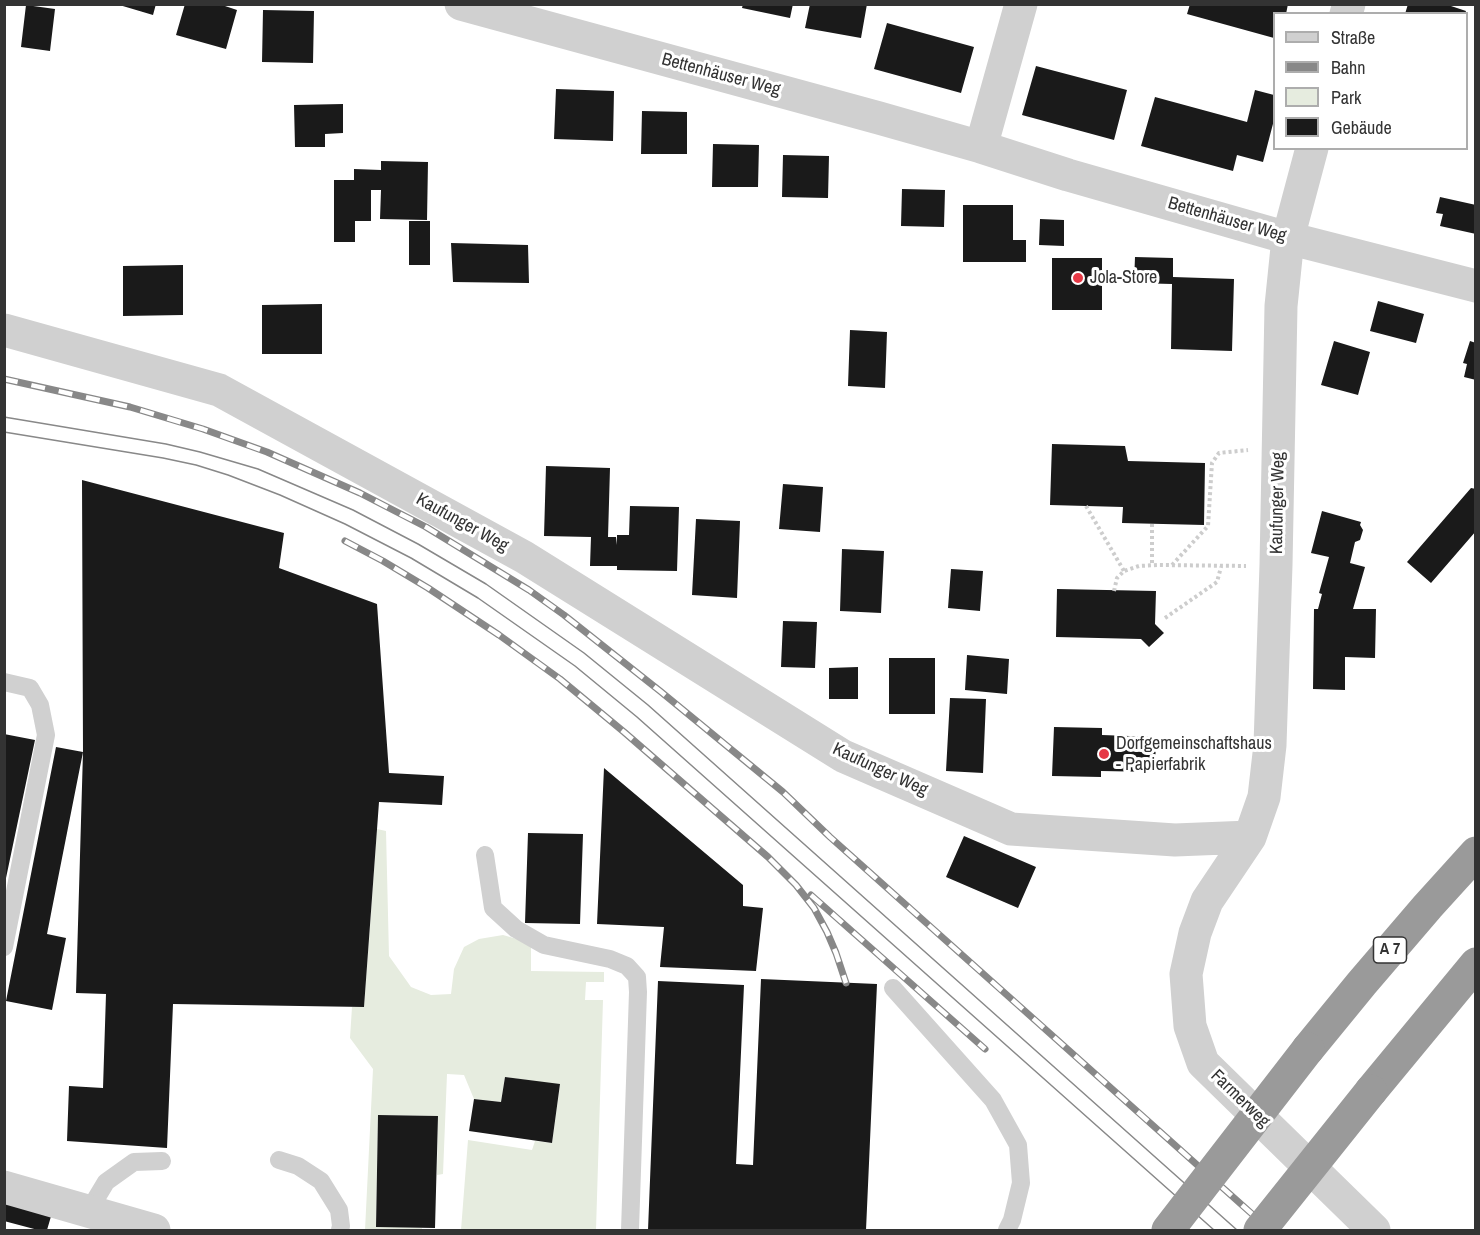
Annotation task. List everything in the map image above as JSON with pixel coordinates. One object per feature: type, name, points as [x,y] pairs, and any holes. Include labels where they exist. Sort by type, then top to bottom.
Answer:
[{"type":"highway","name":"A 7","points":[[1168,1230],[1308,1049],[1421,914],[1476,854]]},
{"type":"highway","points":[[1260,1230],[1476,964]]},
{"type":"street","name":"Bettenhäuser Weg","points":[[461,4],[879,118],[1288,238],[1476,286]]},
{"type":"street","points":[[981,147],[1021,4]]},
{"type":"street","points":[[1288,238],[1310,150]]},
{"type":"street","name":"Kaufunger Weg","points":[[4,330],[219,390],[524,557],[843,756],[1011,829],[1174,840],[1250,837],[1264,798],[1270,745],[1281,306],[1288,238]]},
{"type":"street","name":"Farmerweg","points":[[1250,837],[1207,901],[1195,933],[1186,974],[1190,1026],[1203,1063],[1374,1230]]},
{"type":"street","points":[[4,1187],[154,1230]]},
{"type":"lane","points":[[4,682],[30,688],[40,705],[46,735],[4,947]]},
{"type":"lane","points":[[485,855],[493,908],[516,929],[544,945],[627,966],[637,977],[630,1230]]},
{"type":"lane","points":[[893,988],[993,1100],[1018,1146],[1020,1183],[1012,1220],[1007,1230]]},
{"type":"lane","points":[[279,1160],[298,1166],[321,1181],[339,1210],[340,1230]]},
{"type":"lane","points":[[88,1212],[106,1182],[134,1162],[162,1161]]},
{"type":"path","points":[[1172,565],[1208,526],[1212,462],[1219,453],[1279,446]]},
{"type":"path","points":[[1086,506],[1124,571]]},
{"type":"path","points":[[1152,524],[1152,565]]},
{"type":"path","points":[[1114,591],[1117,578],[1124,571],[1139,566],[1276,565]]},
{"type":"path","points":[[1165,618],[1217,582],[1221,567]]},
{"type":"green space","points":[[377,829],[386,831],[389,956],[411,987],[431,995],[451,994],[454,969],[464,947],[479,939],[503,935],[531,943],[531,971],[604,972],[604,982],[586,982],[585,1000],[603,1000],[596,1230],[461,1230],[468,1140],[532,1150],[535,1141],[552,1143],[560,1085],[505,1077],[501,1102],[474,1099],[464,1075],[447,1074],[443,1174],[437,1175],[438,1116],[378,1115],[376,1226],[422,1228],[422,1230],[365,1230],[373,1069],[350,1038],[352,1007],[364,1007]]},
{"type":"building","points":[[116,4],[156,4],[153,15]]},
{"type":"building","points":[[185,4],[219,4],[237,10],[226,49],[176,35]]},
{"type":"building","points":[[743,4],[793,4],[790,18],[742,8]]},
{"type":"building","points":[[810,4],[867,4],[861,38],[805,28]]},
{"type":"building","points":[[1190,4],[1288,4],[1286,12],[1273,12],[1273,38],[1187,14]]},
{"type":"building","points":[[1408,4],[1445,4],[1466,11],[1466,12],[1406,12]]},
{"type":"building","points":[[26,5],[55,9],[50,51],[21,47]]},
{"type":"building","points":[[263,10],[314,11],[313,63],[262,62]]},
{"type":"building","points":[[887,23],[974,47],[961,93],[874,69]]},
{"type":"building","points":[[1036,66],[1127,90],[1114,140],[1022,115]]},
{"type":"building","points":[[556,89],[614,91],[613,141],[554,139]]},
{"type":"building","points":[[1255,90],[1273,95],[1273,124],[1263,162],[1237,155],[1233,171],[1141,146],[1155,97],[1247,122]]},
{"type":"building","points":[[343,104],[343,133],[325,134],[325,147],[295,147],[294,105]]},
{"type":"building","points":[[642,111],[687,112],[687,154],[641,154]]},
{"type":"building","points":[[713,144],[759,145],[758,187],[712,187]]},
{"type":"building","points":[[783,155],[829,156],[828,198],[782,197]]},
{"type":"building","points":[[381,161],[428,162],[427,220],[380,219],[381,190],[371,190],[371,221],[355,221],[355,242],[334,242],[334,180],[354,180],[354,169],[381,170]]},
{"type":"building","points":[[902,189],[945,190],[944,227],[901,226]]},
{"type":"building","points":[[1440,197],[1476,205],[1476,234],[1440,226],[1443,214],[1436,213]]},
{"type":"building","points":[[963,205],[1013,205],[1013,240],[1026,240],[1026,262],[963,262]]},
{"type":"building","points":[[1040,219],[1064,220],[1064,246],[1039,245]]},
{"type":"building","points":[[409,221],[430,221],[430,265],[409,265]]},
{"type":"building","points":[[451,243],[528,245],[529,283],[453,282]]},
{"type":"building","points":[[1135,257],[1173,258],[1173,277],[1234,279],[1232,351],[1171,349],[1172,284],[1134,283]]},
{"type":"building","points":[[1052,258],[1102,258],[1102,310],[1052,310]]},
{"type":"building","points":[[183,265],[183,315],[123,316],[123,266]]},
{"type":"building","points":[[1378,301],[1424,314],[1416,343],[1370,331]]},
{"type":"building","points":[[322,304],[322,354],[262,354],[262,305]]},
{"type":"building","points":[[850,330],[887,332],[885,388],[848,386]]},
{"type":"building","points":[[1334,341],[1370,352],[1358,395],[1321,385]]},
{"type":"building","points":[[1470,341],[1476,343],[1476,380],[1464,377],[1467,364],[1463,363]]},
{"type":"building","points":[[1052,444],[1125,446],[1128,461],[1205,463],[1204,525],[1122,523],[1123,507],[1050,505]]},
{"type":"building","points":[[546,466],[610,468],[608,537],[616,537],[617,545],[617,535],[629,535],[630,506],[679,507],[677,571],[617,570],[617,566],[590,566],[591,537],[544,536]]},
{"type":"building","points":[[82,480],[284,533],[279,568],[377,604],[389,773],[444,776],[442,805],[379,802],[364,1007],[173,1004],[167,1148],[67,1141],[69,1086],[103,1088],[106,994],[76,993],[83,752]]},
{"type":"building","points":[[783,484],[823,487],[820,532],[779,529]]},
{"type":"building","points":[[1471,488],[1476,489],[1476,531],[1431,583],[1407,562]]},
{"type":"building","points":[[1322,511],[1361,522],[1363,530],[1360,540],[1355,542],[1350,563],[1365,567],[1353,609],[1376,609],[1375,658],[1345,657],[1345,690],[1313,689],[1314,609],[1318,609],[1322,594],[1319,593],[1329,557],[1311,553]]},
{"type":"building","points":[[696,519],[740,521],[737,598],[692,595]]},
{"type":"building","points":[[842,549],[884,551],[881,613],[840,611]]},
{"type":"building","points":[[951,569],[983,571],[980,611],[948,608]]},
{"type":"building","points":[[1057,589],[1156,591],[1155,624],[1164,633],[1149,647],[1141,639],[1056,637]]},
{"type":"building","points":[[783,621],[817,622],[815,668],[781,667]]},
{"type":"building","points":[[967,655],[1009,659],[1007,694],[965,690]]},
{"type":"building","points":[[889,658],[935,658],[935,714],[889,714]]},
{"type":"building","points":[[858,667],[858,699],[829,699],[829,668]]},
{"type":"building","points":[[950,698],[986,699],[983,773],[946,771]]},
{"type":"building","name":"Dorfgemeinschaftshaus - Papierfabrik","points":[[1054,727],[1102,728],[1102,735],[1156,737],[1155,772],[1101,771],[1101,777],[1052,776]]},
{"type":"building","points":[[4,734],[35,740],[6,878],[4,878]]},
{"type":"building","points":[[56,747],[83,752],[47,934],[66,938],[52,1010],[6,1001]]},
{"type":"building","points":[[604,768],[743,885],[743,906],[763,908],[756,971],[660,967],[664,927],[597,924]]},
{"type":"building","points":[[528,833],[583,834],[580,924],[525,923]]},
{"type":"building","points":[[964,836],[1036,867],[1018,908],[946,877]]},
{"type":"building","points":[[761,979],[877,984],[866,1230],[648,1230],[658,981],[744,985],[736,1164],[753,1165]]},
{"type":"building","points":[[505,1077],[560,1084],[552,1143],[469,1131],[474,1099],[501,1102]]},
{"type":"building","points":[[378,1115],[438,1116],[435,1228],[376,1227]]},
{"type":"building","points":[[4,1202],[52,1213],[47,1230],[38,1230],[4,1221]]},
{"type":"tram line","points":[[4,417],[166,444],[258,469],[353,510],[418,544],[486,584],[584,653],[648,705],[1237,1230]]},
{"type":"tram line","points":[[4,432],[163,458],[228,475],[345,524],[411,558],[478,598],[575,666],[637,717],[1214,1230]]},
{"type":"railway","points":[[4,379],[130,407],[203,429],[267,452],[360,493],[426,527],[529,590],[660,691],[783,792],[830,837],[1270,1230]]},
{"type":"railway","points":[[345,541],[428,588],[560,679],[768,857],[796,885],[814,908],[836,953],[846,983]]},
{"type":"railway","points":[[811,895],[985,1049]]},
{"type":"place","name":"Jola-Store","points":[[1078,278]]},
{"type":"place","name":"Dorfgemeinschaftshaus - Papierfabrik","points":[[1104,754]]}]
